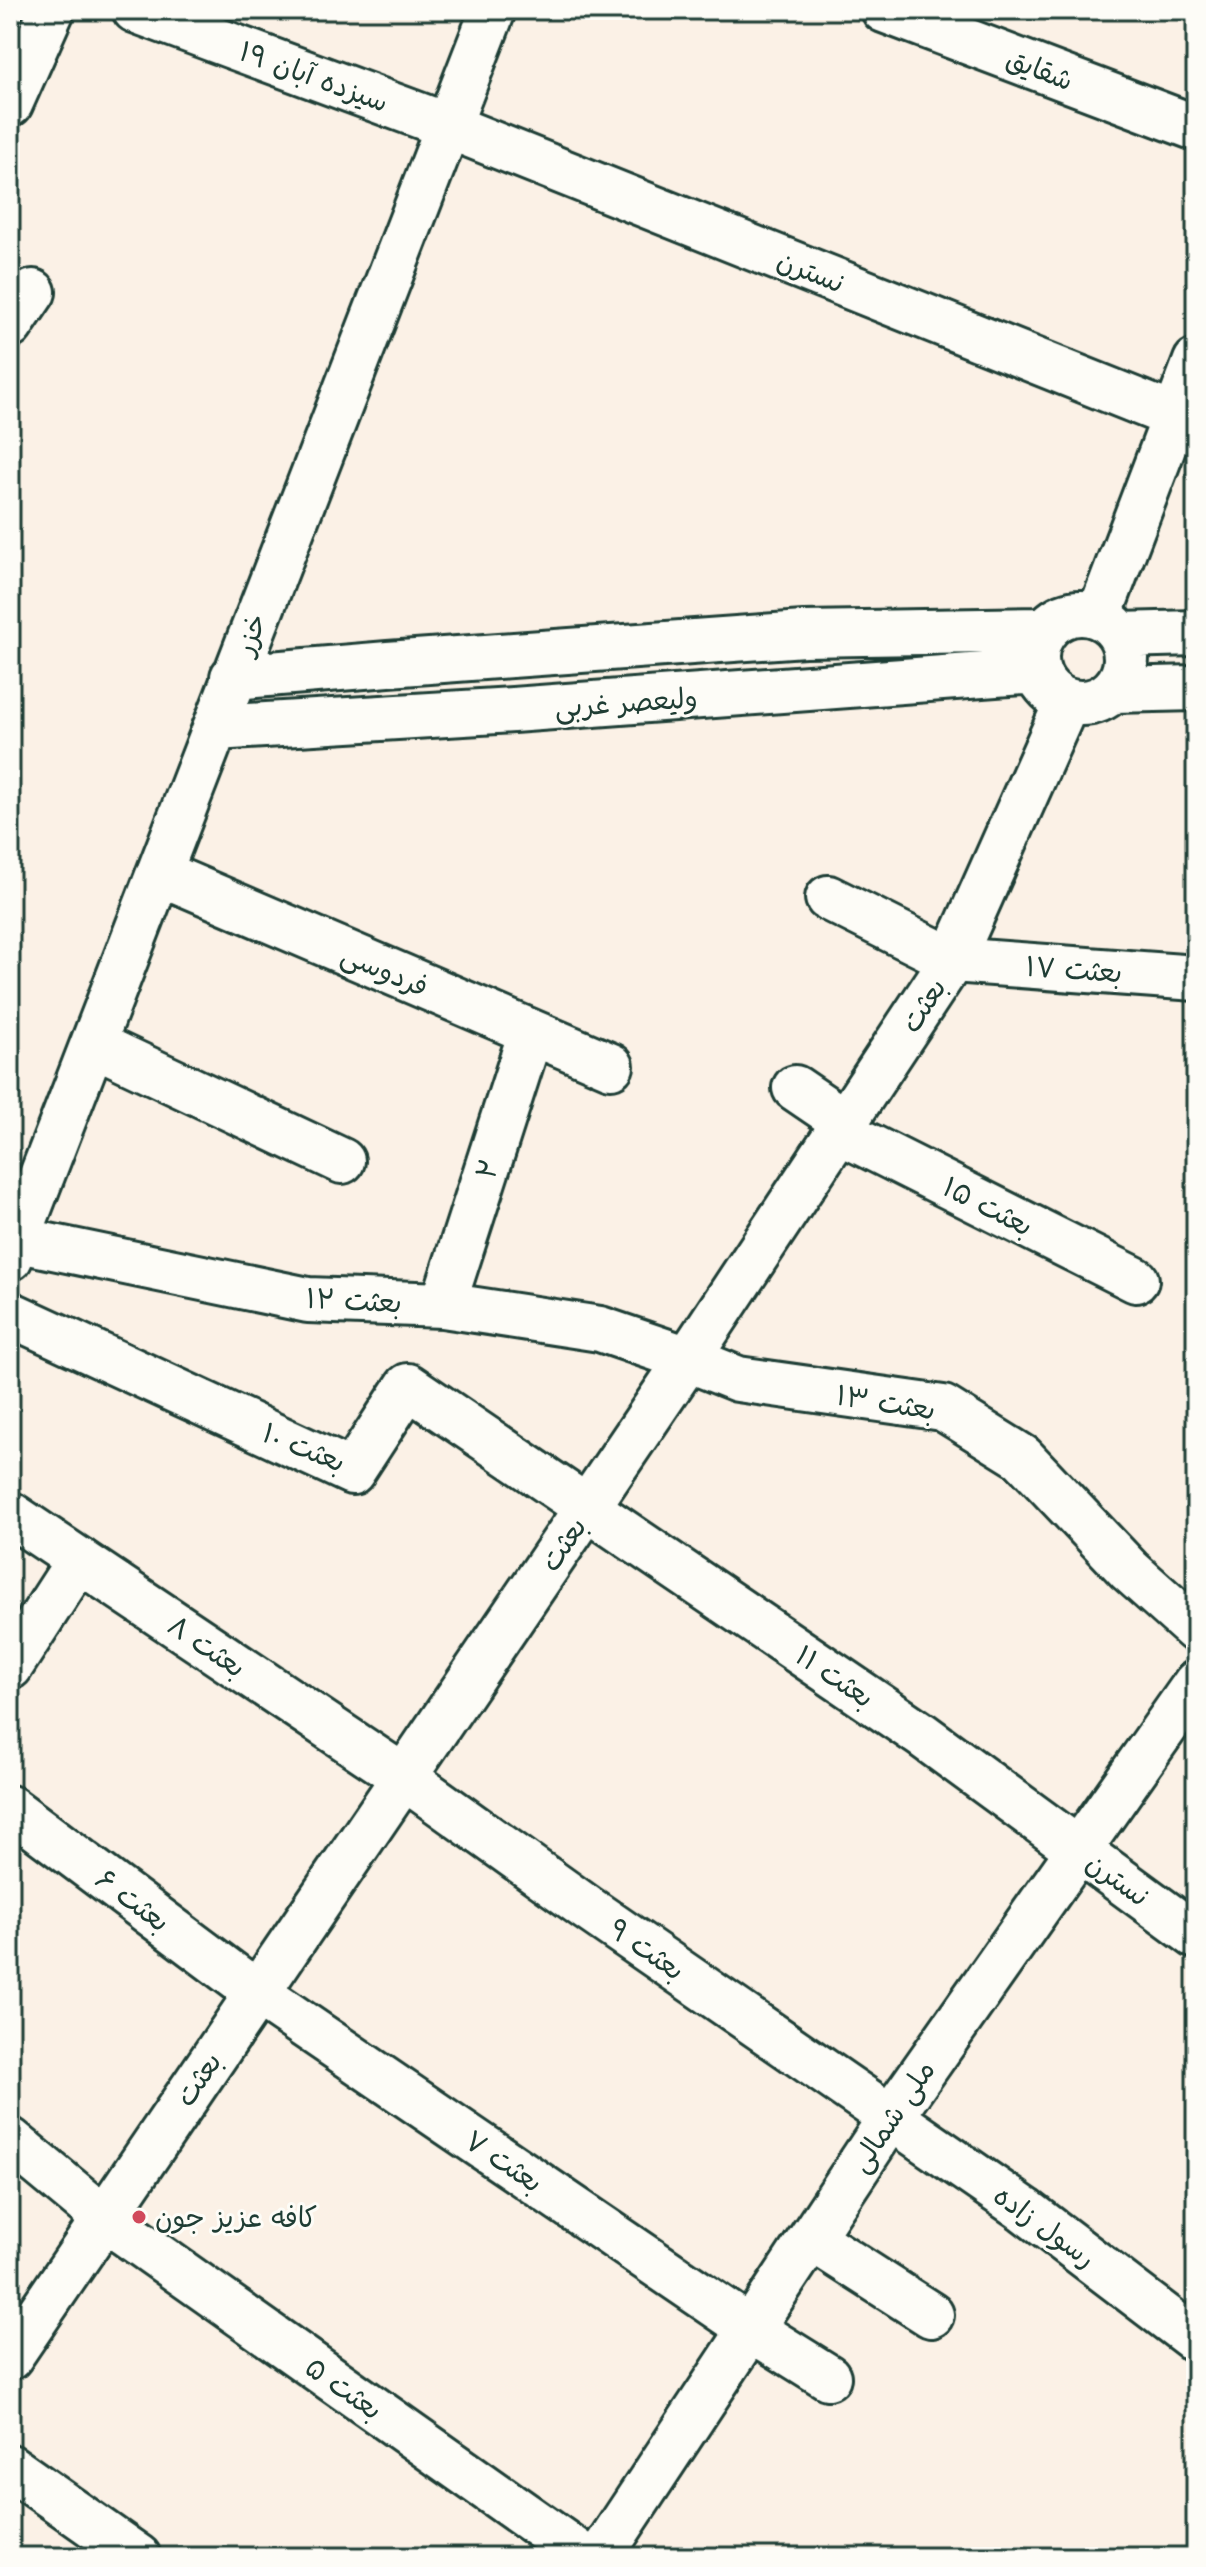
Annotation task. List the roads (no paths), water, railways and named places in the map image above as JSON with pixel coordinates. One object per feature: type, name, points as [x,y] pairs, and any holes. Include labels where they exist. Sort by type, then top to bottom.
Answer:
[{"type":"street","points":[[10,104],[52,10]]},
{"type":"street","name":"سیزده آبان ۱۹","points":[[135,10],[448,126]]},
{"type":"street","name":"خزر","points":[[13,1245],[94,1044],[233,677],[493,10]]},
{"type":"street","name":"شقایق","points":[[884,10],[1196,128]]},
{"type":"street","name":"نسترن","points":[[448,126],[1174,416]]},
{"type":"street","points":[[1196,361],[1174,416],[1110,625],[1126,654],[1124,672],[1114,690],[1084,704],[1067,702],[1053,695],[1043,684],[1040,650],[1060,617],[1080,612],[1110,625],[1196,633]]},
{"type":"street","name":"ولیعصر غربی","points":[[233,677],[804,634],[1040,650]]},
{"type":"street","points":[[629,645],[636,701]]},
{"type":"street","name":"ولیعصر غربی","points":[[215,728],[636,701],[1040,650]]},
{"type":"street","points":[[1114,690],[1196,688]]},
{"type":"street","name":"بعثت","points":[[10,2357],[587,1509],[952,960],[1067,702]]},
{"type":"street","name":"فردوسی","points":[[160,873],[611,1066]]},
{"type":"street","points":[[828,898],[952,960]]},
{"type":"street","name":"بعثت ۱۷","points":[[952,960],[1196,978]]},
{"type":"street","name":"۲","points":[[443,1305],[531,1032]]},
{"type":"street","points":[[94,1044],[342,1161]]},
{"type":"street","name":"بعثت ۱۵","points":[[795,1088],[842,1127],[1136,1280]]},
{"type":"street","name":"بعثت ۱۲","points":[[13,1245],[308,1300],[443,1305],[600,1329],[688,1359]]},
{"type":"street","name":"بعثت ۱۰","points":[[10,1314],[352,1472],[408,1386],[587,1509]]},
{"type":"street","name":"بعثت ۱۳","points":[[688,1359],[738,1379],[943,1408],[1022,1457],[1129,1570],[1196,1630]]},
{"type":"street","name":"بعثت ۱۱","points":[[587,1509],[922,1735],[1078,1850]]},
{"type":"street","name":"بعثت ۸","points":[[10,1514],[405,1778]]},
{"type":"street","points":[[10,1667],[79,1560]]},
{"type":"street","name":"ملی شمالی","points":[[600,2557],[891,2117],[1196,1683]]},
{"type":"street","name":"بعثت ۹","points":[[405,1778],[587,1908],[891,2117]]},
{"type":"street","name":"بعثت ۶","points":[[10,1808],[257,1993]]},
{"type":"street","name":"نسترن","points":[[1078,1850],[1196,1936]]},
{"type":"street","name":"بعثت ۷","points":[[257,1993],[751,2329],[828,2377]]},
{"type":"street","name":"رسول زاده","points":[[891,2117],[1025,2210],[1196,2340]]},
{"type":"street","name":"بعثت ۵","points":[[10,2140],[104,2218],[584,2557]]},
{"type":"street","points":[[811,2238],[931,2315]]},
{"type":"street","points":[[10,2467],[138,2557]]},
{"type":"place","name":"کافه عزیز جون","points":[[139,2217]]}]
